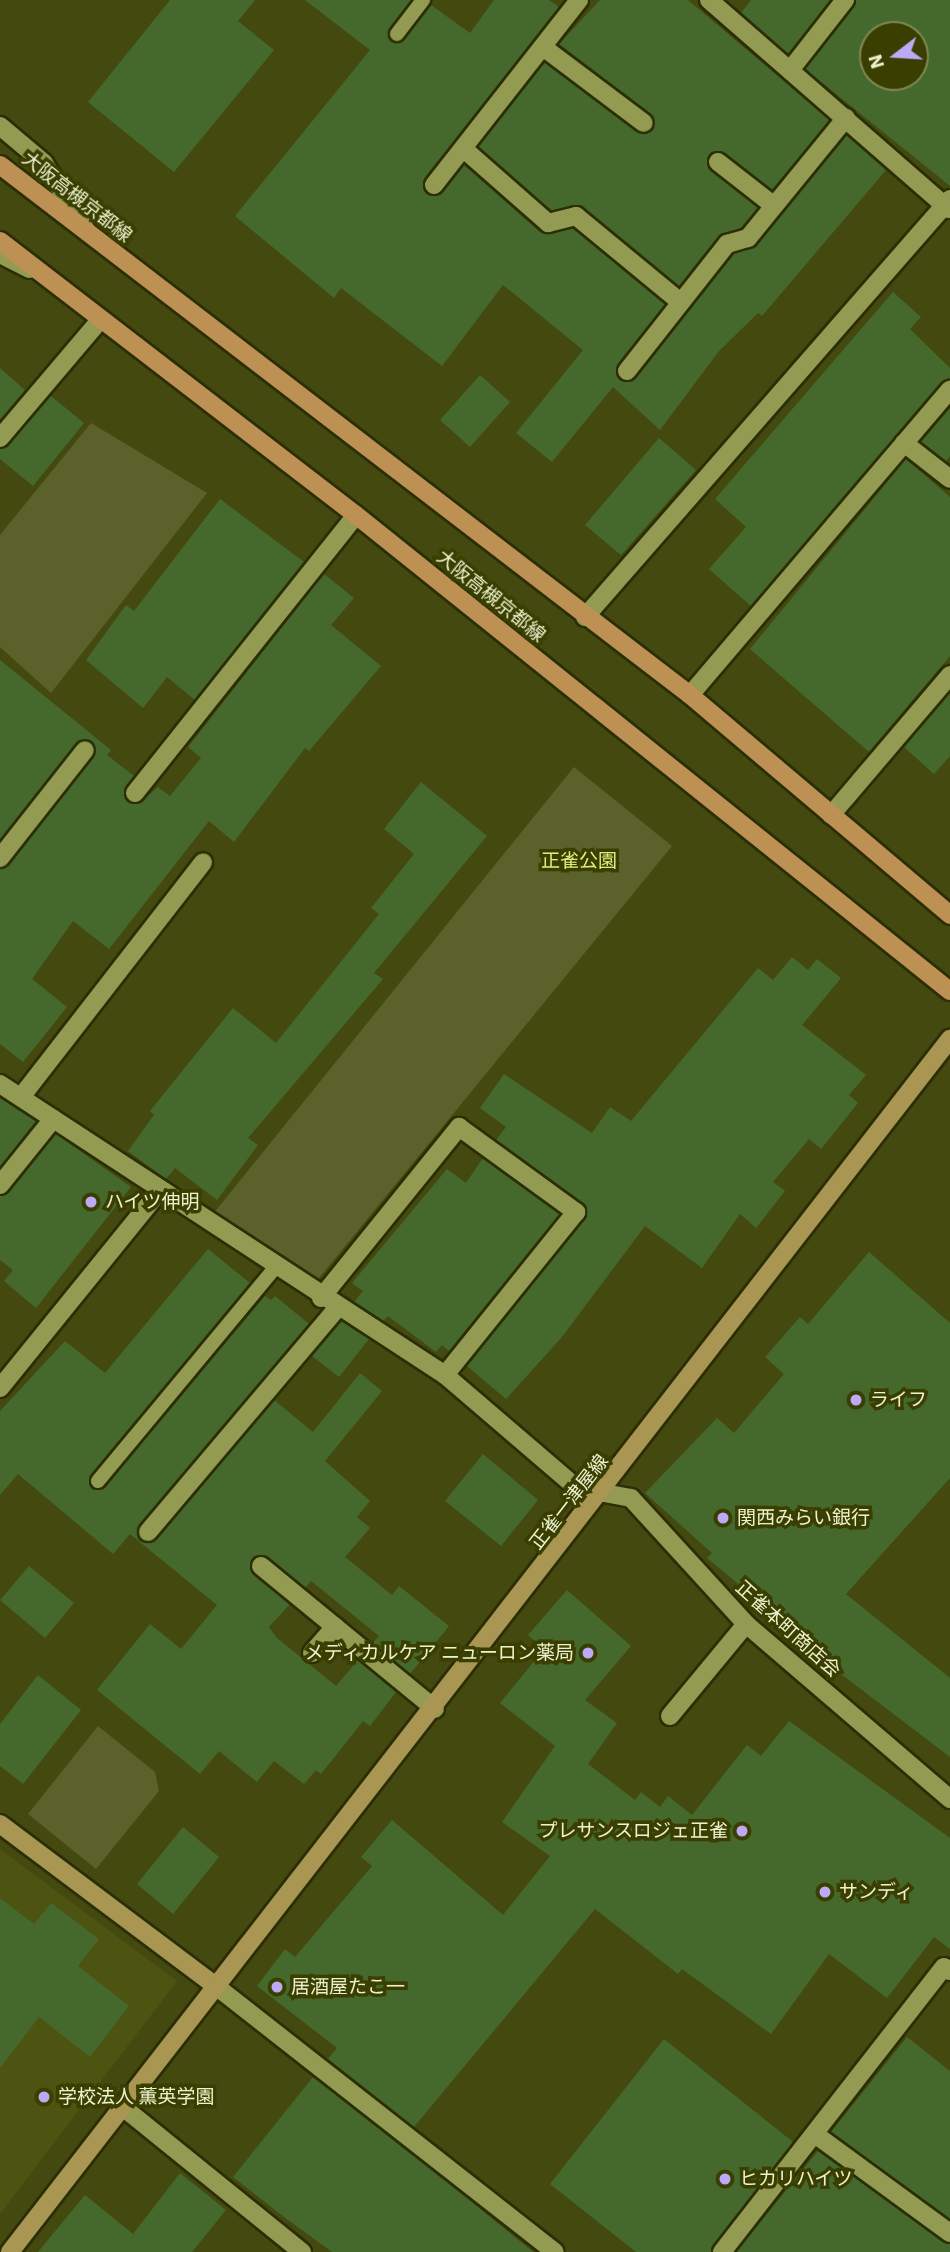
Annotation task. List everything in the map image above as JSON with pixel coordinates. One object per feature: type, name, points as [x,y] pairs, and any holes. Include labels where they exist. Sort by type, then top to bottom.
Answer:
[{"type":"main road","name":"大阪高槻京都線","points":[[0,165],[585,617],[690,695],[950,915]]},
{"type":"main road","name":"大阪高槻京都線","points":[[0,241],[356,515],[950,991]]},
{"type":"main road","name":"正雀一津屋線","points":[[18,2249],[217,1987],[603,1494],[950,1039]]},
{"type":"main road","points":[[0,1824],[217,1987]]},
{"type":"street","points":[[435,185],[465,150],[579,0]]},
{"type":"street","points":[[585,617],[947,204],[709,0]]},
{"type":"street","points":[[790,69],[845,0]]},
{"type":"street","points":[[543,47],[644,123]]},
{"type":"street","points":[[627,371],[679,301],[727,244],[748,238],[846,118]]},
{"type":"street","points":[[0,126],[44,163],[86,230]]},
{"type":"street","points":[[465,150],[548,223],[576,216],[679,301]]},
{"type":"street","points":[[718,162],[773,205]]},
{"type":"street","points":[[0,254],[47,279]]},
{"type":"street","points":[[0,438],[100,320]]},
{"type":"street","points":[[690,695],[950,390]]},
{"type":"street","points":[[904,443],[950,479]]},
{"type":"street","points":[[135,793],[356,515]]},
{"type":"street","points":[[831,815],[950,675]]},
{"type":"street","points":[[0,858],[85,750]]},
{"type":"street","points":[[21,1097],[202,862]]},
{"type":"street","name":"正雀本町商店会","points":[[0,1084],[275,1268],[445,1375],[578,1488],[631,1498],[746,1624],[950,1799]]},
{"type":"street","points":[[0,1185],[53,1119]]},
{"type":"street","points":[[321,1298],[459,1127],[576,1212],[445,1375]]},
{"type":"street","points":[[0,1388],[159,1192]]},
{"type":"street","points":[[148,1532],[337,1308]]},
{"type":"street","points":[[261,1566],[435,1709]]},
{"type":"street","points":[[670,1716],[746,1624]]},
{"type":"street","points":[[312,1653],[335,1627]]},
{"type":"street","points":[[722,2252],[816,2135],[944,1967],[950,1971]]},
{"type":"street","points":[[217,1987],[555,2252]]},
{"type":"street","points":[[124,2108],[302,2252]]},
{"type":"street","points":[[816,2135],[950,2233]]},
{"type":"lane","points":[[397,34],[423,0]]},
{"type":"lane","points":[[98,1480],[275,1268]]},
{"type":"shaded area","name":"学校法人 薫英学園","points":[[0,1849],[177,1981],[0,2214]]},
{"type":"green space","points":[[91,423],[207,493],[51,693],[0,647],[0,535]]},
{"type":"green space","name":"正雀公園","points":[[574,767],[672,846],[315,1283],[213,1214]]},
{"type":"green space","points":[[98,1726],[155,1772],[159,1791],[96,1869],[28,1814]]},
{"type":"building","points":[[170,0],[255,0],[238,21],[274,50],[174,172],[88,102]]},
{"type":"building","points":[[305,0],[411,0],[388,32],[396,44],[431,5],[470,33],[494,0],[549,0],[559,7],[425,178],[423,189],[439,195],[464,165],[540,232],[573,228],[665,304],[618,365],[616,375],[625,382],[636,378],[734,254],[757,245],[847,135],[886,170],[762,316],[758,313],[719,351],[660,430],[613,387],[552,462],[516,433],[583,350],[503,285],[442,366],[341,288],[334,298],[235,216],[370,50]]},
{"type":"building","points":[[600,0],[688,0],[830,120],[772,190],[724,153],[710,155],[711,170],[758,208],[741,228],[718,237],[679,286],[583,207],[551,211],[478,147],[545,62],[637,132],[653,130],[651,114],[559,44]]},
{"type":"building","points":[[751,0],[831,0],[788,54],[741,13]]},
{"type":"building","points":[[856,0],[950,0],[950,186],[805,69]]},
{"type":"building","points":[[893,292],[921,317],[910,329],[950,368],[950,379],[751,606],[709,569],[746,527],[715,499]]},
{"type":"building","points":[[0,368],[25,390],[0,420]]},
{"type":"building","points":[[480,375],[510,402],[470,447],[440,420]]},
{"type":"building","points":[[51,396],[84,423],[33,486],[0,459],[0,449]]},
{"type":"building","points":[[950,408],[950,456],[946,461],[921,442]]},
{"type":"building","points":[[659,438],[696,470],[621,555],[585,525]]},
{"type":"building","points":[[906,459],[950,497],[950,656],[869,752],[750,649]]},
{"type":"building","points":[[220,499],[304,562],[195,700],[167,677],[143,708],[86,660],[126,605],[134,611]]},
{"type":"building","points":[[324,574],[354,598],[331,625],[381,666],[309,751],[305,748],[234,842],[209,821],[109,949],[73,921],[32,979],[67,1007],[23,1062],[0,1044],[0,869],[96,751],[87,739],[77,742],[0,840],[0,660],[111,750],[107,755],[134,776],[124,791],[127,801],[140,803],[158,787],[170,796],[201,758],[188,747]]},
{"type":"building","points":[[950,693],[950,756],[934,774],[904,747]]},
{"type":"building","points":[[421,782],[487,836],[374,973],[383,979],[248,1138],[258,1145],[217,1200],[175,1168],[166,1179],[128,1151],[154,1115],[150,1111],[233,1008],[276,1043],[379,914],[371,908],[414,854],[384,829]]},
{"type":"building","points":[[792,957],[808,970],[817,959],[841,978],[802,1025],[866,1075],[849,1095],[858,1103],[821,1149],[809,1139],[773,1182],[785,1191],[756,1228],[740,1214],[702,1268],[645,1226],[562,1337],[506,1399],[467,1366],[587,1213],[583,1203],[496,1140],[506,1127],[480,1108],[504,1074],[592,1133],[610,1107],[631,1121],[758,968],[773,980]]},
{"type":"building","points":[[0,1098],[36,1121],[0,1167]]},
{"type":"building","points":[[56,1134],[131,1187],[36,1308],[4,1281],[13,1270],[0,1260],[0,1196]]},
{"type":"building","points":[[483,1158],[560,1214],[449,1351],[442,1345],[436,1352],[388,1316],[383,1321],[354,1302],[363,1291],[352,1283],[447,1169],[466,1183]]},
{"type":"building","points":[[208,1249],[250,1283],[91,1475],[89,1485],[105,1487],[265,1296],[271,1300],[275,1296],[309,1324],[139,1525],[138,1536],[147,1543],[157,1539],[274,1400],[313,1432],[360,1373],[382,1391],[325,1461],[370,1501],[357,1517],[370,1528],[345,1557],[392,1595],[399,1586],[449,1626],[410,1674],[373,1643],[379,1636],[311,1581],[305,1588],[268,1557],[253,1558],[253,1574],[290,1604],[269,1627],[277,1638],[336,1686],[358,1660],[396,1692],[370,1726],[363,1721],[321,1774],[316,1770],[304,1784],[274,1761],[257,1782],[219,1751],[200,1774],[97,1690],[150,1624],[181,1649],[217,1605],[130,1534],[113,1554],[18,1474],[0,1495],[0,1411],[65,1341],[105,1373]]},
{"type":"building","points":[[869,1252],[950,1323],[950,1478],[846,1594],[950,1678],[950,1757],[816,1655],[819,1651],[707,1558],[712,1553],[645,1493],[717,1418],[734,1433],[784,1374],[765,1357],[800,1317],[808,1324]]},
{"type":"building","points":[[341,1321],[369,1339],[339,1377],[312,1356]]},
{"type":"building","points":[[483,1454],[538,1500],[501,1546],[445,1501]]},
{"type":"building","points":[[29,1566],[74,1603],[45,1638],[0,1600]]},
{"type":"building","points":[[567,1590],[631,1646],[585,1700],[617,1723],[588,1764],[635,1800],[641,1792],[660,1807],[668,1796],[692,1815],[747,1745],[761,1756],[789,1721],[950,1838],[950,1949],[934,1937],[887,1998],[829,1954],[771,2034],[682,1969],[678,1974],[595,1909],[414,2127],[328,2059],[337,2048],[257,1986],[285,1949],[295,1957],[372,1866],[361,1857],[392,1820],[503,1915],[550,1856],[502,1822],[555,1746],[500,1703],[544,1649],[528,1635]]},
{"type":"building","points":[[38,1675],[81,1710],[23,1784],[0,1766],[0,1724]]},
{"type":"building","points":[[183,1827],[219,1857],[173,1914],[137,1884]]},
{"type":"building","points":[[0,1898],[34,1924],[51,1903],[99,1939],[78,1966],[129,2006],[90,2057],[39,2017],[0,2068]]},
{"type":"building","points":[[907,2037],[950,2071],[950,2219],[831,2132]]},
{"type":"building","points":[[664,2039],[793,2142],[711,2252],[636,2252],[550,2184]]},
{"type":"building","points":[[313,2077],[533,2252],[332,2252],[233,2177]]},
{"type":"building","points":[[818,2151],[950,2244],[950,2252],[736,2252]]},
{"type":"building","points":[[180,2173],[226,2210],[192,2252],[38,2252],[85,2195],[133,2234]]},
{"type":"place","name":"ハイツ伸明","points":[[91,1202]]},
{"type":"place","name":"ライフ","points":[[856,1400]]},
{"type":"place","name":"関西みらい銀行","points":[[723,1518]]},
{"type":"place","name":"メディカルケア ニューロン薬局","points":[[588,1653]]},
{"type":"place","name":"プレサンスロジェ正雀","points":[[742,1831]]},
{"type":"place","name":"サンディ","points":[[825,1892]]},
{"type":"place","name":"居酒屋たこ一","points":[[277,1987]]},
{"type":"place","name":"学校法人 薫英学園","points":[[44,2097]]},
{"type":"place","name":"ヒカリハイツ","points":[[725,2179]]}]
